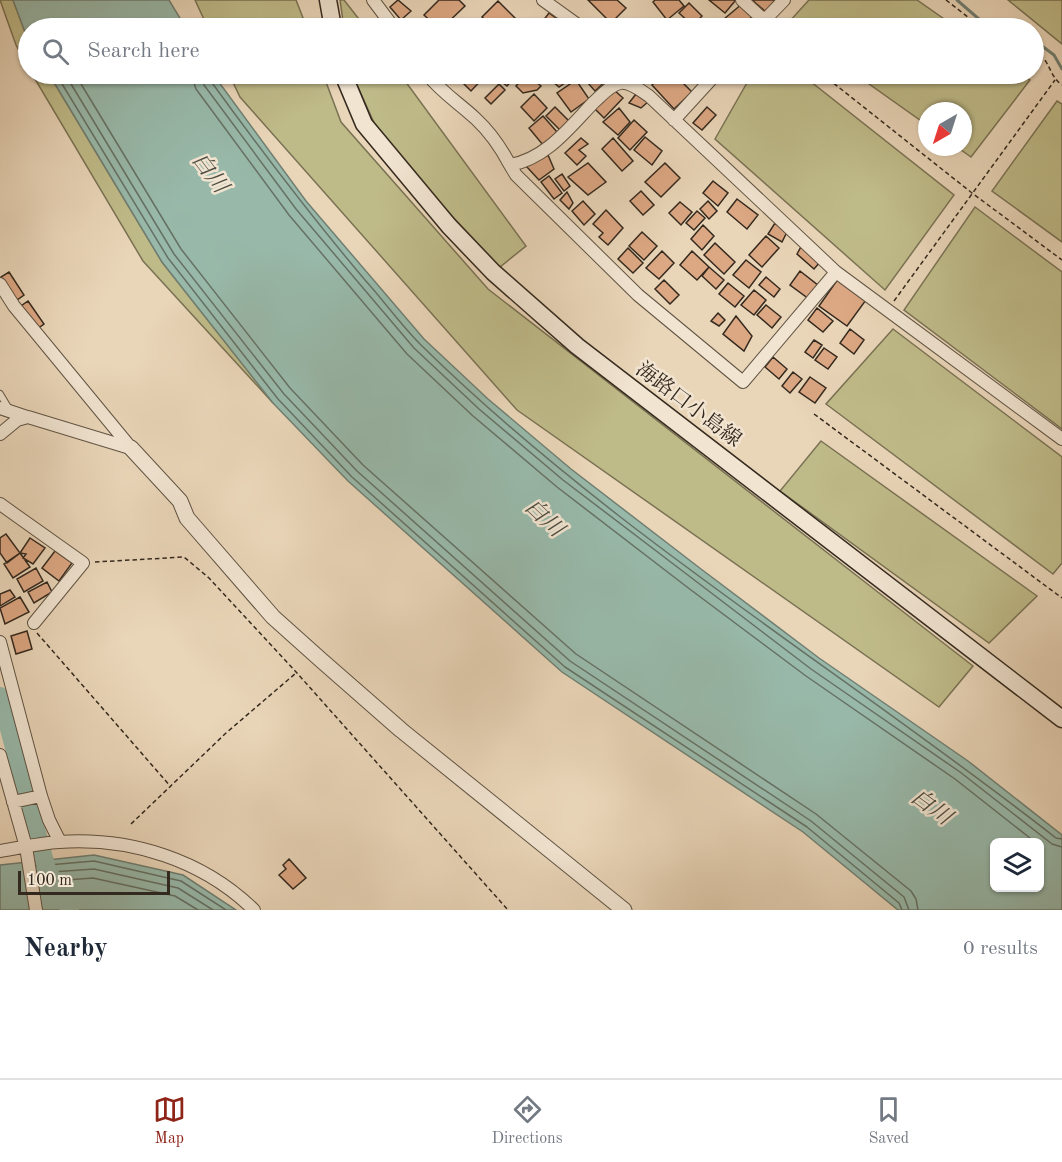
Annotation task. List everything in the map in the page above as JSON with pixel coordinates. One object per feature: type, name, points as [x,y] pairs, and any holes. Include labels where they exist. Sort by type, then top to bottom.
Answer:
[{"type":"main road","points":[[328,0],[331,18]]},
{"type":"main road","name":"海路口小島線","points":[[347,84],[363,124],[449,226],[493,272],[577,346],[1062,719]]},
{"type":"street","points":[[373,0],[386,18]]},
{"type":"street","points":[[543,0],[568,18]]},
{"type":"street","points":[[742,0],[756,18]]},
{"type":"street","points":[[766,18],[783,0]]},
{"type":"street","points":[[436,84],[454,103],[476,118],[499,145],[524,184],[638,295],[743,382],[837,272]]},
{"type":"street","points":[[510,165],[525,162],[556,142],[611,84]]},
{"type":"street","points":[[630,84],[649,96],[837,272],[1062,439]]},
{"type":"street","points":[[674,120],[707,84]]},
{"type":"street","points":[[0,284],[14,306],[131,448],[180,501],[188,518],[273,617],[400,729],[624,910]]},
{"type":"street","points":[[6,410],[131,448]]},
{"type":"street","points":[[0,434],[17,420],[28,417]]},
{"type":"street","points":[[0,504],[82,563],[34,623]]},
{"type":"street","points":[[0,642],[41,796],[58,842]]},
{"type":"street","points":[[0,755],[28,849],[36,910]]},
{"type":"street","points":[[13,802],[41,796]]},
{"type":"street","points":[[0,851],[28,849],[58,842],[118,844],[154,851],[211,876],[234,891],[254,910]]},
{"type":"lane","points":[[0,394],[6,410]]},
{"type":"path","points":[[946,0],[969,18]]},
{"type":"path","points":[[1044,57],[1048,60],[1055,80],[1062,85]]},
{"type":"path","points":[[888,309],[1055,80]]},
{"type":"path","points":[[834,84],[972,194],[1062,260]]},
{"type":"path","points":[[814,414],[1062,598]]},
{"type":"path","points":[[82,563],[184,557],[208,578],[297,673],[508,910]]},
{"type":"path","points":[[34,623],[38,637],[171,787]]},
{"type":"path","points":[[131,824],[226,733],[297,673]]},
{"type":"shaded area","points":[[0,0],[13,0],[20,18],[18,49]]},
{"type":"shaded area","points":[[195,0],[296,0],[303,18],[203,18]]},
{"type":"shaded area","points":[[340,0],[344,0],[358,18],[343,18]]},
{"type":"shaded area","points":[[809,0],[917,0],[943,18],[792,18]]},
{"type":"shaded area","points":[[1008,0],[1062,0],[1062,44],[1044,29],[1044,18],[1030,18]]},
{"type":"shaded area","points":[[38,84],[55,84],[162,262],[273,403],[143,261]]},
{"type":"shaded area","points":[[234,84],[327,84],[341,122],[488,289],[973,666],[939,707],[517,410],[240,97]]},
{"type":"shaded area","points":[[357,84],[407,84],[526,246],[500,267],[435,198],[376,127]]},
{"type":"shaded area","points":[[746,84],[814,84],[954,195],[885,290],[715,139]]},
{"type":"shaded area","points":[[869,84],[1027,84],[972,156],[972,102],[918,102],[918,119]]},
{"type":"shaded area","points":[[1057,101],[1062,104],[1062,242],[992,191]]},
{"type":"shaded area","points":[[975,207],[1062,272],[1062,429],[904,310]]},
{"type":"shaded area","points":[[893,329],[1062,457],[1062,563],[1053,574],[826,404]]},
{"type":"shaded area","points":[[821,441],[1037,596],[989,643],[780,491]]},
{"type":"water","points":[[13,0],[169,0],[180,18],[20,18]]},
{"type":"water","name":"白川","points":[[55,84],[220,84],[306,201],[424,339],[488,399],[571,469],[701,569],[819,658],[968,761],[1062,835],[1062,910],[898,910],[803,832],[562,672],[348,481],[273,403],[162,262]]},
{"type":"water","points":[[94,855],[183,875],[236,910],[0,910],[0,865]]},
{"type":"building","points":[[398,0],[411,11],[403,18],[399,18],[390,7]]},
{"type":"building","points":[[439,0],[459,0],[465,6],[452,18],[427,18],[424,15]]},
{"type":"building","points":[[588,0],[617,0],[626,8],[616,18],[606,18]]},
{"type":"building","points":[[655,0],[679,0],[684,6],[669,18],[665,18],[653,2]]},
{"type":"building","points":[[709,0],[734,0],[735,1],[725,13]]},
{"type":"building","points":[[752,0],[775,0],[766,12]]},
{"type":"building","points":[[498,1],[515,18],[483,18]]},
{"type":"building","points":[[689,3],[702,16],[684,18],[679,13]]},
{"type":"building","points":[[742,4],[752,16],[751,18],[725,18]]},
{"type":"building","points":[[549,13],[556,18],[545,18]]},
{"type":"building","points":[[464,84],[478,84],[471,91]]},
{"type":"building","points":[[499,84],[505,90],[491,104],[485,98]]},
{"type":"building","points":[[518,84],[539,84],[541,86],[537,90],[523,93],[516,86]]},
{"type":"building","points":[[570,84],[579,84],[589,99],[571,112],[557,93]]},
{"type":"building","points":[[589,84],[602,84],[595,91]]},
{"type":"building","points":[[684,84],[692,92],[674,109],[652,85]]},
{"type":"building","points":[[613,89],[623,98],[604,118],[594,108]]},
{"type":"building","points":[[534,94],[547,108],[534,121],[521,107]]},
{"type":"building","points":[[636,94],[649,101],[641,108],[629,103]]},
{"type":"building","points":[[555,107],[569,121],[560,130],[546,116]]},
{"type":"building","points":[[707,107],[716,115],[702,130],[693,123]]},
{"type":"building","points":[[619,108],[630,122],[618,135],[603,122]]},
{"type":"building","points":[[543,116],[557,132],[543,145],[529,128]]},
{"type":"building","points":[[634,120],[647,132],[630,150],[618,138]]},
{"type":"building","points":[[645,137],[662,151],[652,165],[634,150]]},
{"type":"building","points":[[581,138],[588,144],[579,150],[586,156],[577,165],[565,153]]},
{"type":"building","points":[[613,138],[633,161],[622,171],[602,149]]},
{"type":"building","points":[[548,155],[554,169],[539,180],[526,166]]},
{"type":"building","points":[[588,163],[606,182],[588,195],[568,177]]},
{"type":"building","points":[[665,163],[680,178],[661,197],[645,182]]},
{"type":"building","points":[[562,174],[570,186],[564,191],[555,179]]},
{"type":"building","points":[[549,176],[562,193],[554,199],[541,182]]},
{"type":"building","points":[[713,181],[728,193],[718,206],[703,193]]},
{"type":"building","points":[[641,191],[654,205],[643,215],[630,201]]},
{"type":"building","points":[[567,192],[573,203],[569,209],[560,200]]},
{"type":"building","points":[[737,199],[758,215],[747,229],[727,212]]},
{"type":"building","points":[[583,201],[595,214],[584,225],[572,211]]},
{"type":"building","points":[[708,201],[717,211],[709,219],[700,209]]},
{"type":"building","points":[[680,202],[692,212],[681,225],[669,213]]},
{"type":"building","points":[[606,210],[623,228],[608,245],[599,237],[603,233],[593,224]]},
{"type":"building","points":[[697,211],[705,218],[694,230],[686,223]]},
{"type":"building","points":[[775,223],[787,232],[782,242],[768,234]]},
{"type":"building","points":[[703,225],[714,236],[702,250],[691,239]]},
{"type":"building","points":[[642,232],[657,246],[644,260],[629,246]]},
{"type":"building","points":[[766,236],[779,248],[762,267],[749,255]]},
{"type":"building","points":[[715,243],[735,262],[724,274],[704,255]]},
{"type":"building","points":[[802,245],[820,262],[814,269],[797,254]]},
{"type":"building","points":[[628,248],[643,263],[633,273],[618,259]]},
{"type":"building","points":[[662,251],[674,263],[659,279],[646,268]]},
{"type":"building","points":[[692,251],[709,267],[697,280],[680,265]]},
{"type":"building","points":[[746,260],[761,272],[749,288],[733,275]]},
{"type":"building","points":[[709,267],[724,280],[716,289],[702,276]]},
{"type":"building","points":[[800,271],[819,286],[809,299],[790,285]]},
{"type":"building","points":[[9,272],[24,295],[17,300],[1,277]]},
{"type":"building","points":[[766,277],[780,289],[774,297],[759,285]]},
{"type":"building","points":[[838,279],[866,300],[847,326],[819,306]]},
{"type":"building","points":[[664,280],[679,295],[670,304],[655,289]]},
{"type":"building","points":[[728,283],[744,296],[735,307],[719,294]]},
{"type":"building","points":[[754,290],[766,300],[754,315],[741,305]]},
{"type":"building","points":[[28,301],[44,324],[37,329],[21,306]]},
{"type":"building","points":[[766,305],[781,317],[772,328],[757,315]]},
{"type":"building","points":[[817,308],[833,321],[823,332],[808,320]]},
{"type":"building","points":[[718,313],[725,320],[719,326],[711,321]]},
{"type":"building","points":[[736,316],[752,336],[744,351],[723,334]]},
{"type":"building","points":[[850,329],[864,340],[854,354],[840,343]]},
{"type":"building","points":[[814,340],[822,345],[813,358],[805,352]]},
{"type":"building","points":[[824,348],[837,357],[828,369],[815,360]]},
{"type":"building","points":[[773,357],[787,369],[779,379],[765,367]]},
{"type":"building","points":[[793,372],[802,379],[790,393],[782,386]]},
{"type":"building","points":[[810,377],[826,388],[815,403],[799,392]]},
{"type":"building","points":[[6,534],[20,553],[7,563],[0,553],[0,538]]},
{"type":"building","points":[[30,538],[45,548],[33,564],[23,558],[26,554],[20,553]]},
{"type":"building","points":[[55,551],[72,563],[59,581],[42,568]]},
{"type":"building","points":[[20,553],[30,567],[13,578],[4,564]]},
{"type":"building","points":[[36,568],[43,581],[24,592],[17,579]]},
{"type":"building","points":[[47,582],[52,592],[34,603],[28,592]]},
{"type":"building","points":[[10,590],[15,597],[0,606],[0,594]]},
{"type":"building","points":[[20,597],[29,612],[5,624],[0,608]]},
{"type":"building","points":[[27,631],[32,649],[16,654],[11,636]]},
{"type":"building","points":[[289,859],[306,878],[293,889],[279,875],[286,869],[283,865]]},
{"type":"waterway","points":[[957,0],[978,18]]},
{"type":"waterway","points":[[1044,48],[1054,55],[1062,69]]},
{"type":"waterway","points":[[0,696],[47,869],[70,910]]}]
